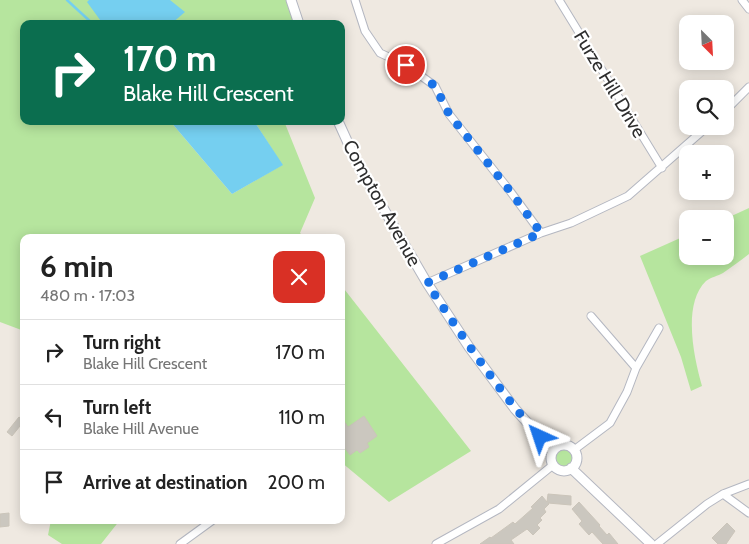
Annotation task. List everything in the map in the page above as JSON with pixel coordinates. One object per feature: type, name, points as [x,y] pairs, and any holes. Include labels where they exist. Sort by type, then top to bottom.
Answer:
[{"type":"street","points":[[291,0],[298,20]]},
{"type":"street","points":[[355,0],[365,31],[380,53],[406,65],[435,86],[449,114],[541,233]]},
{"type":"street","name":"Furze Hill Drive","points":[[559,0],[662,168]]},
{"type":"street","points":[[742,0],[749,9]]},
{"type":"street","points":[[734,102],[749,87]]},
{"type":"street","name":"Compton Avenue","points":[[340,125],[358,164],[427,283],[469,347],[515,409],[553,451]]},
{"type":"street","points":[[427,283],[541,233],[571,223],[628,196],[698,135]]},
{"type":"street","points":[[592,316],[636,368]]},
{"type":"street","points":[[574,450],[610,423],[627,392],[636,368],[659,328]]},
{"type":"street","points":[[564,445],[574,450],[576,463],[571,468],[564,470],[556,468],[551,457],[553,451],[564,445]]},
{"type":"street","points":[[436,544],[499,509],[553,465]]},
{"type":"street","points":[[571,468],[651,544]]},
{"type":"street","points":[[657,544],[707,504],[723,494],[749,484]]},
{"type":"street","points":[[723,494],[749,513]]},
{"type":"street","points":[[180,544],[208,524]]},
{"type":"green space","points":[[0,0],[291,0],[298,20],[20,20],[20,125],[173,125],[232,194],[282,165],[257,125],[286,125],[315,198],[301,234],[20,234],[20,330],[0,322]]},
{"type":"green space","points":[[749,208],[749,254],[734,265],[734,215]]},
{"type":"green space","points":[[679,239],[679,265],[734,265],[723,273],[706,281],[694,303],[692,317],[693,347],[702,386],[691,391],[681,357],[640,256]]},
{"type":"green space","points":[[345,290],[471,451],[389,502],[345,465]]},
{"type":"green space","points":[[564,445],[573,449],[577,458],[573,467],[564,471],[555,467],[551,458],[555,449]]},
{"type":"green space","points":[[50,524],[117,524],[101,544],[62,544],[48,535]]},
{"type":"water","points":[[89,0],[170,0],[185,12],[176,20],[100,20],[87,2]]},
{"type":"water","points":[[173,125],[257,125],[283,165],[232,194]]},
{"type":"building","points":[[364,416],[377,436],[367,443],[369,447],[360,453],[357,450],[350,455],[345,448],[345,423],[348,427]]},
{"type":"building","points":[[20,418],[20,426],[12,436],[7,432]]},
{"type":"building","points":[[548,494],[571,496],[571,505],[548,503],[544,509],[546,512],[540,518],[542,520],[537,525],[540,528],[533,535],[527,529],[511,540],[514,544],[480,544],[513,522],[515,524],[533,508],[531,507],[542,496],[547,502]]},
{"type":"building","points":[[579,502],[607,535],[609,533],[618,544],[603,544],[592,532],[589,535],[579,524],[582,521],[572,509]]},
{"type":"building","points":[[9,513],[9,526],[0,527],[0,514]]},
{"type":"building","points":[[727,523],[735,531],[726,544],[718,544],[712,538]]},
{"type":"waterway","points":[[67,0],[89,20]]},
{"type":"route","points":[[406,65],[435,86],[449,114],[541,233],[427,283],[469,347],[515,409],[540,437]]}]
